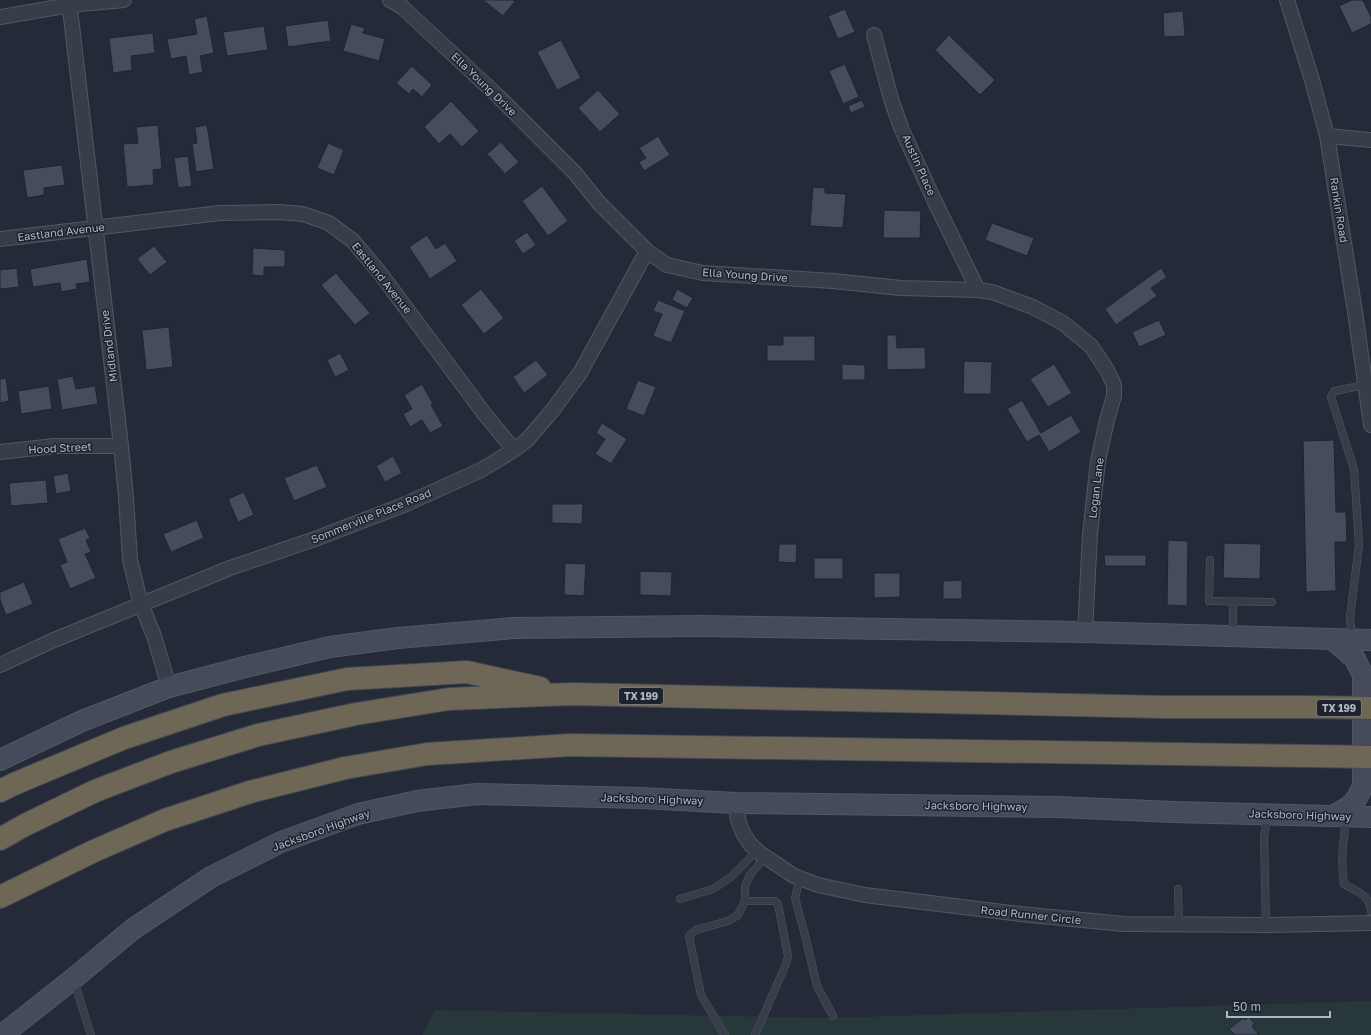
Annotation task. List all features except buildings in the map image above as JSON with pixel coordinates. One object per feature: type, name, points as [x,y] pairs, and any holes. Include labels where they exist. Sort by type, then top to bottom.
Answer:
[{"type":"highway","points":[[0,791],[124,738],[223,705],[347,679],[467,672],[572,694]]},
{"type":"highway","name":"TX 199","points":[[0,839],[26,824],[95,791],[171,762],[258,735],[356,714],[449,700],[572,694],[1154,707],[1371,708]]},
{"type":"highway","points":[[0,897],[94,851],[165,820],[250,792],[345,768],[426,754],[570,744],[1371,757]]},
{"type":"main road","points":[[0,760],[82,721],[169,687],[249,666],[330,648],[398,638],[514,628],[701,626],[1085,632],[1362,640]]},
{"type":"main road","points":[[1332,639],[1355,659],[1363,675],[1363,785],[1358,797],[1339,817]]},
{"type":"main road","name":"Jacksboro Highway","points":[[2,1035],[133,929],[211,877],[281,842],[358,814],[417,801],[477,794],[641,798],[736,803],[1058,807],[1371,817]]},
{"type":"street","points":[[0,17],[69,3],[124,0]]},
{"type":"street","name":"Ella Young Drive","points":[[390,0],[402,7],[499,97],[574,173],[599,203],[647,251],[667,265],[704,273],[833,281],[901,288],[978,290],[992,292],[1033,307],[1063,323],[1094,350]]},
{"type":"street","name":"Rankin Road","points":[[1287,0],[1312,80],[1327,136],[1356,312],[1371,425]]},
{"type":"street","name":"Midland Drive","points":[[69,3],[121,446],[130,560],[140,601],[154,636],[169,687]]},
{"type":"street","name":"Austin Place","points":[[874,35],[888,88],[902,130],[978,290]]},
{"type":"street","points":[[1327,136],[1371,140]]},
{"type":"street","name":"Eastland Avenue","points":[[0,239],[220,213],[279,212],[303,214],[329,223],[353,241],[380,273],[483,412],[514,450]]},
{"type":"street","name":"Sommerville Place Road","points":[[0,664],[54,640],[230,568],[315,539],[406,504],[481,470],[514,450],[527,440],[552,411],[580,373],[647,251]]},
{"type":"street","name":"Logan Lane","points":[[1085,632],[1090,534],[1098,461],[1114,396],[1114,385],[1112,380],[1094,350]]},
{"type":"street","name":"Hood Street","points":[[0,452],[54,446],[121,446]]},
{"type":"street","name":"Road Runner Circle","points":[[736,803],[738,820],[743,833],[761,854],[794,876],[818,885],[865,895],[1020,914],[1124,924],[1266,925],[1371,923]]},
{"type":"lane","points":[[1362,640],[1350,618],[1359,544],[1354,469],[1331,397],[1334,390],[1365,385]]},
{"type":"lane","points":[[1210,560],[1209,601],[1272,602]]},
{"type":"lane","points":[[1232,636],[1233,602]]},
{"type":"lane","points":[[1266,925],[1264,837],[1268,814]]},
{"type":"lane","points":[[1339,817],[1344,884],[1365,895],[1370,904],[1371,910]]},
{"type":"lane","points":[[680,899],[713,889],[761,854]]},
{"type":"lane","points":[[725,1035],[701,995],[689,936],[696,930],[728,922],[738,915],[745,901],[745,886],[761,854]]},
{"type":"lane","points":[[800,878],[795,898],[817,986],[833,1016]]},
{"type":"lane","points":[[1178,889],[1179,924]]},
{"type":"lane","points":[[745,901],[775,901],[778,904],[788,956],[786,964],[755,1035]]},
{"type":"lane","points":[[1371,918],[1371,923]]},
{"type":"lane","points":[[73,979],[91,1035]]},
{"type":"shaded area","points":[[1371,1001],[1371,1035],[422,1035],[435,1010],[825,1018]]}]
